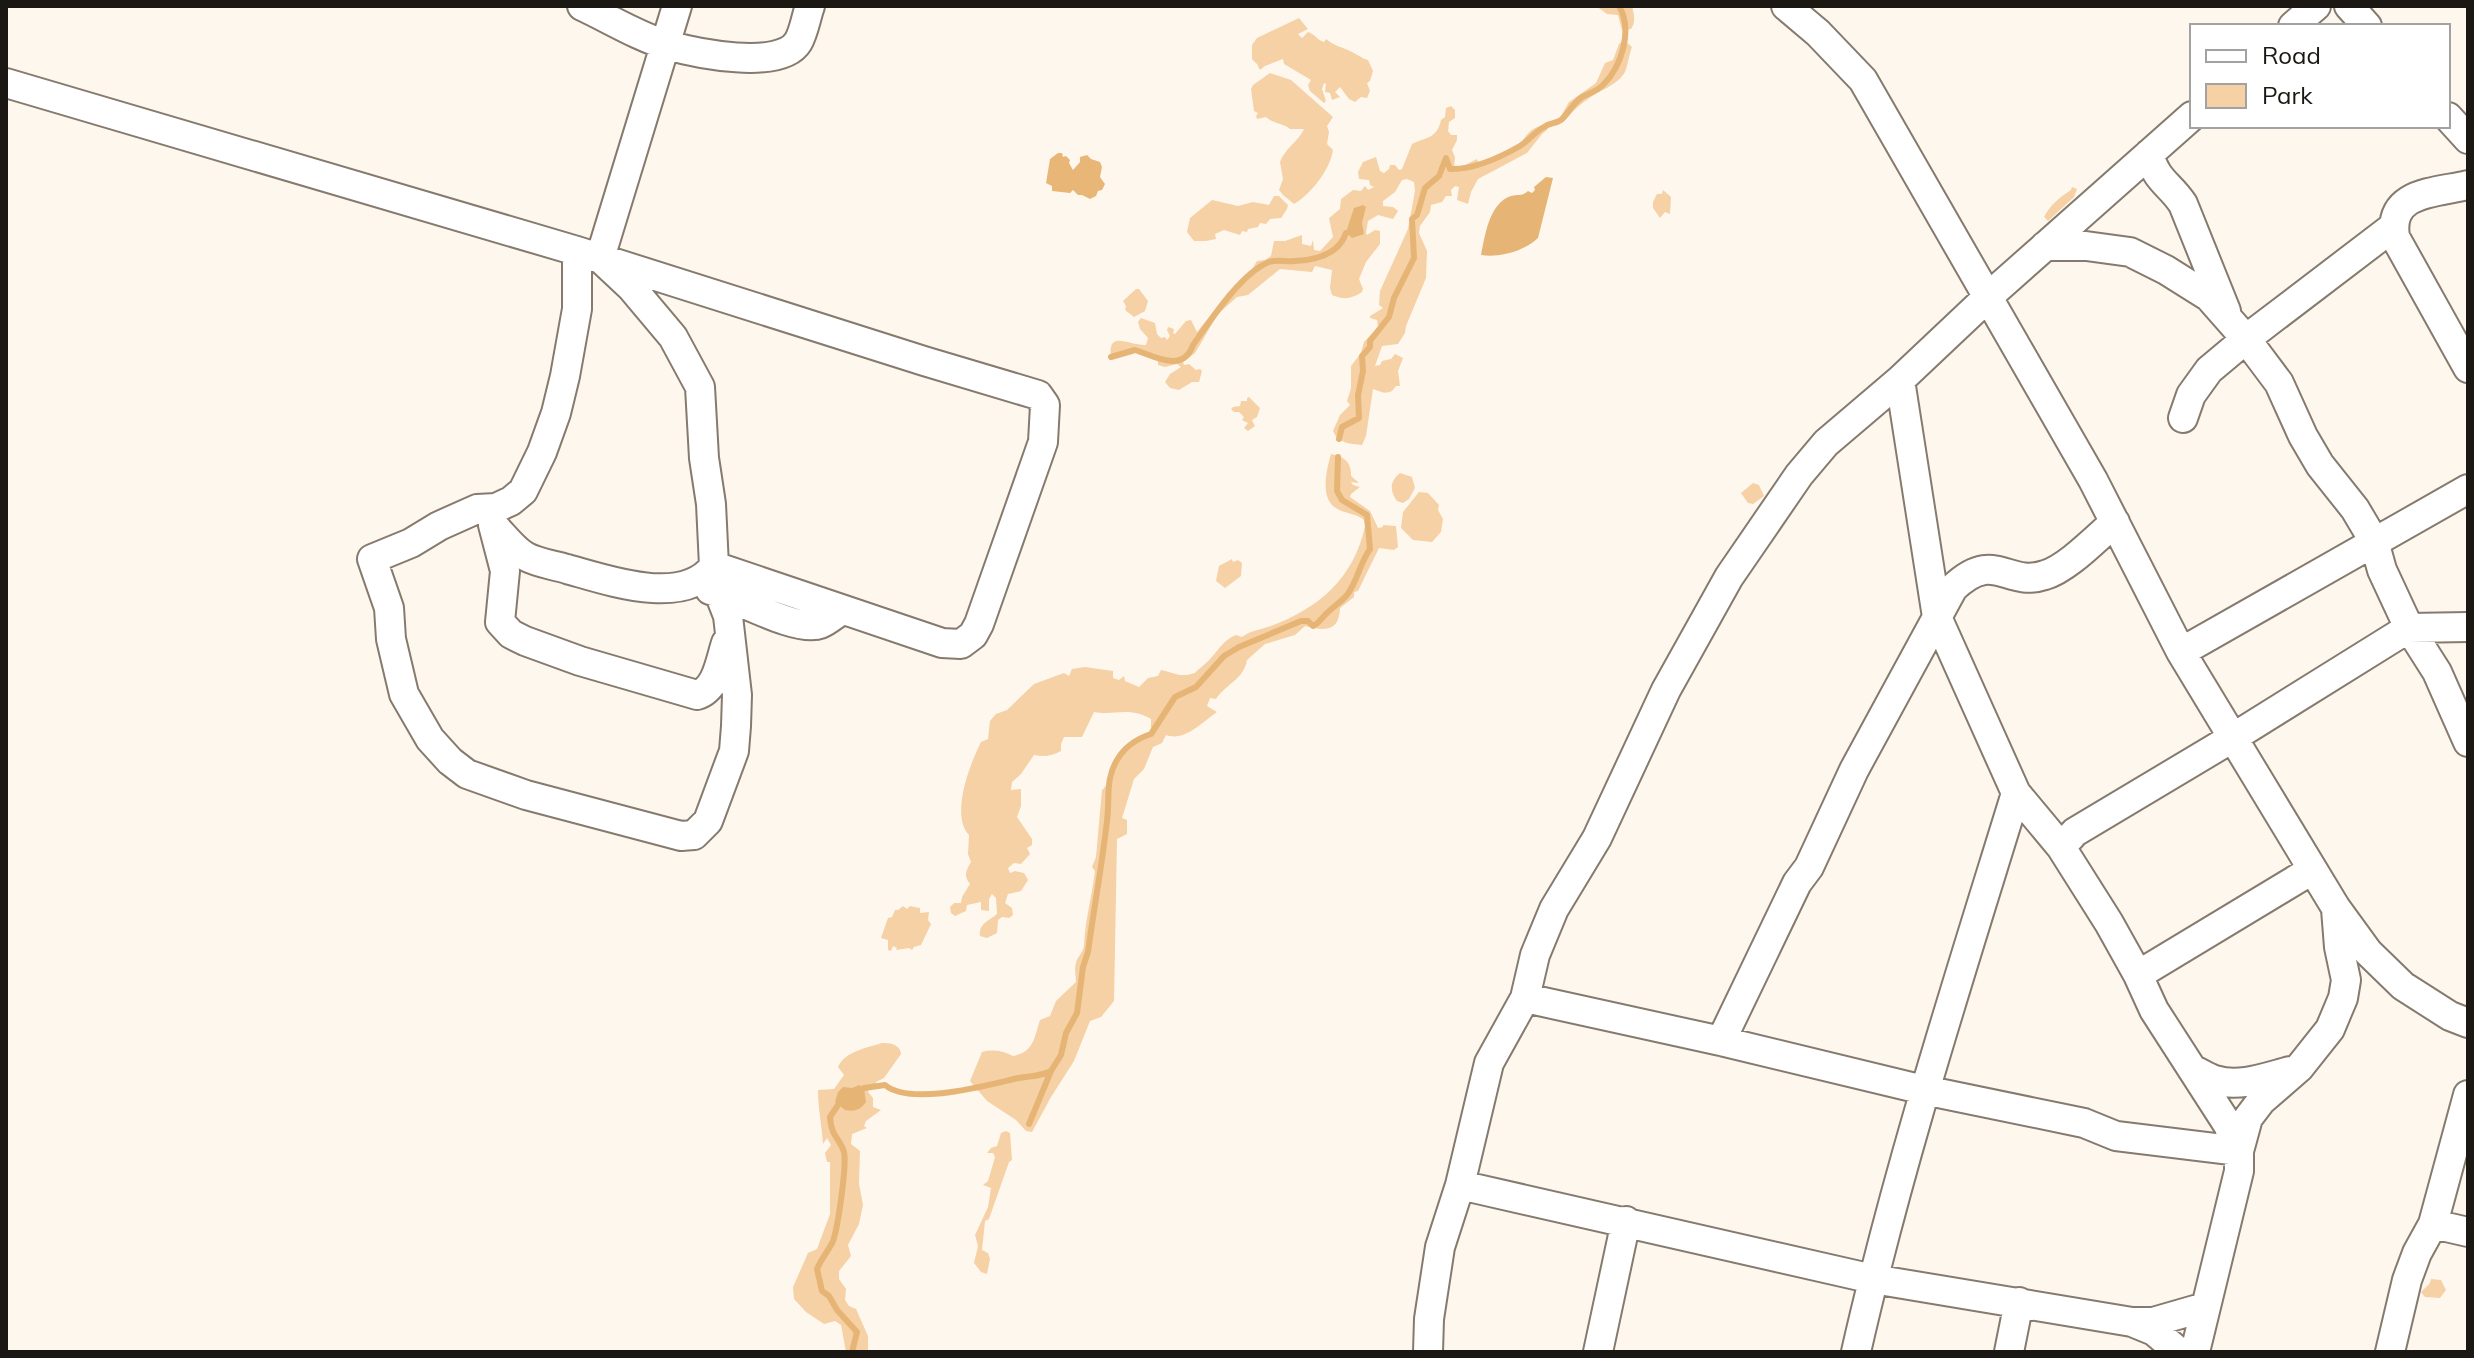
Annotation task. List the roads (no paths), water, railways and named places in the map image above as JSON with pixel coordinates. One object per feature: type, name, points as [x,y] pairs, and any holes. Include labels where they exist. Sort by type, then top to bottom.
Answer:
[{"type":"street","points":[[582,6],[665,45],[743,59],[786,52],[798,43],[810,6]]},
{"type":"street","points":[[588,255],[631,287],[673,337],[700,387],[704,458],[711,504],[711,539],[716,579],[728,616],[737,695],[734,751],[708,821],[694,835],[681,836],[526,795],[467,774],[450,761],[430,739],[404,694],[391,639],[389,608],[372,559],[411,543],[439,526],[485,517],[523,491],[542,452],[559,400],[588,255],[677,6]]},
{"type":"street","points":[[1786,6],[1818,33],[1863,80],[1989,296],[2115,522],[2181,652],[2336,908],[2368,952],[2403,986],[2450,1016],[2468,1023]]},
{"type":"street","points":[[2295,24],[2316,6]]},
{"type":"street","points":[[2349,6],[2365,24]]},
{"type":"street","points":[[6,83],[588,255],[1038,395],[1045,405],[1043,442],[973,635],[961,644],[942,643],[842,610],[716,579],[663,589],[611,581],[525,556],[485,517]]},
{"type":"street","points":[[1428,1352],[1429,1319],[1440,1247],[1460,1185],[1489,1063],[1525,998],[1535,955],[1554,909],[1597,838],[1666,690],[1729,577],[1826,443],[2190,118]]},
{"type":"street","points":[[2450,119],[2468,139]]},
{"type":"street","points":[[2149,154],[2157,176],[2183,204],[2237,329]]},
{"type":"street","points":[[2468,185],[2411,198],[2401,204],[2393,227],[2395,237],[2468,368]]},
{"type":"street","points":[[2183,418],[2191,395],[2237,329],[2393,227]]},
{"type":"street","points":[[2045,246],[2086,246],[2130,252],[2209,297],[2237,329],[2279,383],[2320,465],[2355,509],[2374,541],[2382,570],[2409,628],[2437,672],[2468,742]]},
{"type":"street","points":[[1900,380],[1937,617],[2016,793],[2061,847],[2109,923],[2154,1010],[2228,1125],[2239,1151]]},
{"type":"street","points":[[2181,652],[2468,489]]},
{"type":"street","points":[[485,517],[505,571],[500,622],[511,634],[525,641],[580,661],[697,695],[706,692],[713,683],[729,634]]},
{"type":"street","points":[[1721,1041],[1854,770],[1953,588],[1968,574],[1987,568],[2035,578],[2048,574],[2061,567],[2115,522]]},
{"type":"street","points":[[2061,847],[2075,832],[2409,628],[2468,627]]},
{"type":"street","points":[[1856,1352],[1924,1090],[2016,793]]},
{"type":"street","points":[[2138,975],[2312,870]]},
{"type":"street","points":[[2195,1352],[2239,1171],[2239,1151],[2248,1118],[2261,1101],[2299,1068],[2330,1029],[2343,998],[2346,980],[2336,908]]},
{"type":"street","points":[[1525,998],[1924,1090],[2084,1123],[2116,1136],[2239,1151]]},
{"type":"street","points":[[2192,1069],[2215,1081],[2251,1082],[2299,1068]]},
{"type":"street","points":[[2390,1352],[2407,1280],[2433,1224],[2468,1095]]},
{"type":"street","points":[[1460,1185],[1873,1279],[2132,1322],[2153,1322],[2205,1307]]},
{"type":"street","points":[[1598,1352],[1626,1221]]},
{"type":"street","points":[[2433,1224],[2468,1232]]},
{"type":"street","points":[[2009,1352],[2019,1302]]},
{"type":"street","points":[[2132,1322],[2154,1331],[2179,1352]]},
{"type":"waterway","points":[[1339,439],[1342,427],[1359,418],[1362,356],[1389,317],[1394,298],[1414,258],[1412,219],[1417,215],[1425,188],[1439,176],[1446,158],[1450,169],[1468,168],[1495,159],[1520,146],[1546,126],[1561,120],[1582,97],[1603,85],[1615,68],[1623,47],[1625,26],[1619,6]]},
{"type":"waterway","points":[[1111,357],[1135,350],[1167,361],[1182,359],[1227,299],[1258,268],[1272,261],[1319,257],[1338,246],[1346,233]]},
{"type":"waterway","points":[[1029,1124],[1077,1013],[1113,767],[1127,747],[1151,734],[1175,697],[1196,687],[1224,656],[1301,621],[1308,621],[1313,626],[1347,595],[1370,549],[1367,515],[1342,500],[1337,491],[1338,457]]},
{"type":"waterway","points":[[864,1088],[885,1085],[896,1091],[929,1094],[985,1086],[1051,1071]]},
{"type":"waterway","points":[[838,1105],[830,1117],[832,1129],[844,1152],[842,1196],[833,1241],[817,1269],[822,1291],[857,1332],[852,1352]]}]
